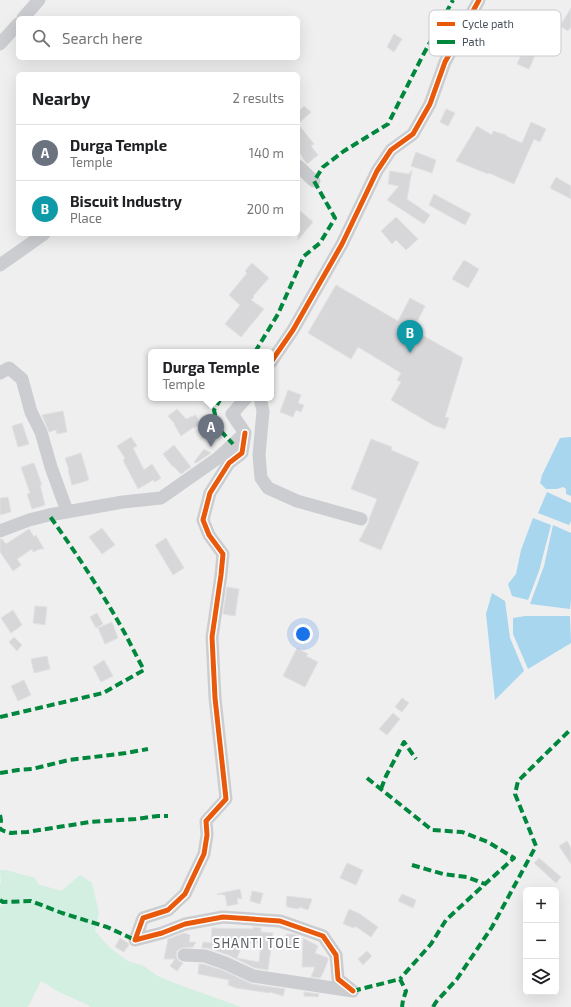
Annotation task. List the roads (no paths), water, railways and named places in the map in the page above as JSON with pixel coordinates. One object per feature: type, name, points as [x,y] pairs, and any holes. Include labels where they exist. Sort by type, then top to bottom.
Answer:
[{"type":"street","points":[[25,16],[39,0]]},
{"type":"street","points":[[475,10],[480,0]]},
{"type":"street","points":[[0,44],[16,26]]},
{"type":"street","points":[[274,358],[293,330],[342,244],[377,171],[391,150],[413,134],[430,104],[449,56]]},
{"type":"street","points":[[300,168],[314,181]]},
{"type":"street","points":[[0,265],[41,236]]},
{"type":"street","points":[[0,373],[9,368],[22,379],[31,412],[41,432],[67,511]]},
{"type":"street","points":[[184,955],[205,956],[225,963],[253,976],[353,991],[338,979],[336,955],[323,936],[280,921],[223,916],[185,924],[162,933],[135,940],[143,918],[168,910],[185,894],[204,854],[207,835],[206,821],[226,799],[215,698],[212,637],[223,554],[209,535],[203,520],[210,493],[229,463],[242,453],[244,433],[232,414],[243,401]]},
{"type":"street","points":[[261,401],[263,411],[259,455],[261,478],[268,488],[297,501],[361,520]]},
{"type":"street","points":[[0,531],[49,514],[123,502],[161,498],[218,458],[244,433]]},
{"type":"water","points":[[571,437],[571,496],[566,494],[566,489],[563,487],[557,489],[546,489],[540,483],[542,475],[560,438]]},
{"type":"water","points":[[547,492],[571,503],[571,521],[569,525],[538,513]]},
{"type":"water","points":[[533,518],[551,525],[539,571],[528,600],[512,596],[508,584],[516,574],[521,550]]},
{"type":"water","points":[[553,525],[571,533],[570,609],[530,604],[544,566]]},
{"type":"water","points":[[492,593],[505,601],[510,638],[524,671],[495,700],[486,614]]},
{"type":"water","points":[[525,616],[570,616],[571,643],[528,669],[513,634],[513,618]]},
{"type":"place","name":"Biscuit Industry","points":[[410,353]]},
{"type":"place","name":"Durga Temple","points":[[211,447]]},
{"type":"district","name":"SHANTI TOLE","points":[[257,943]]}]
